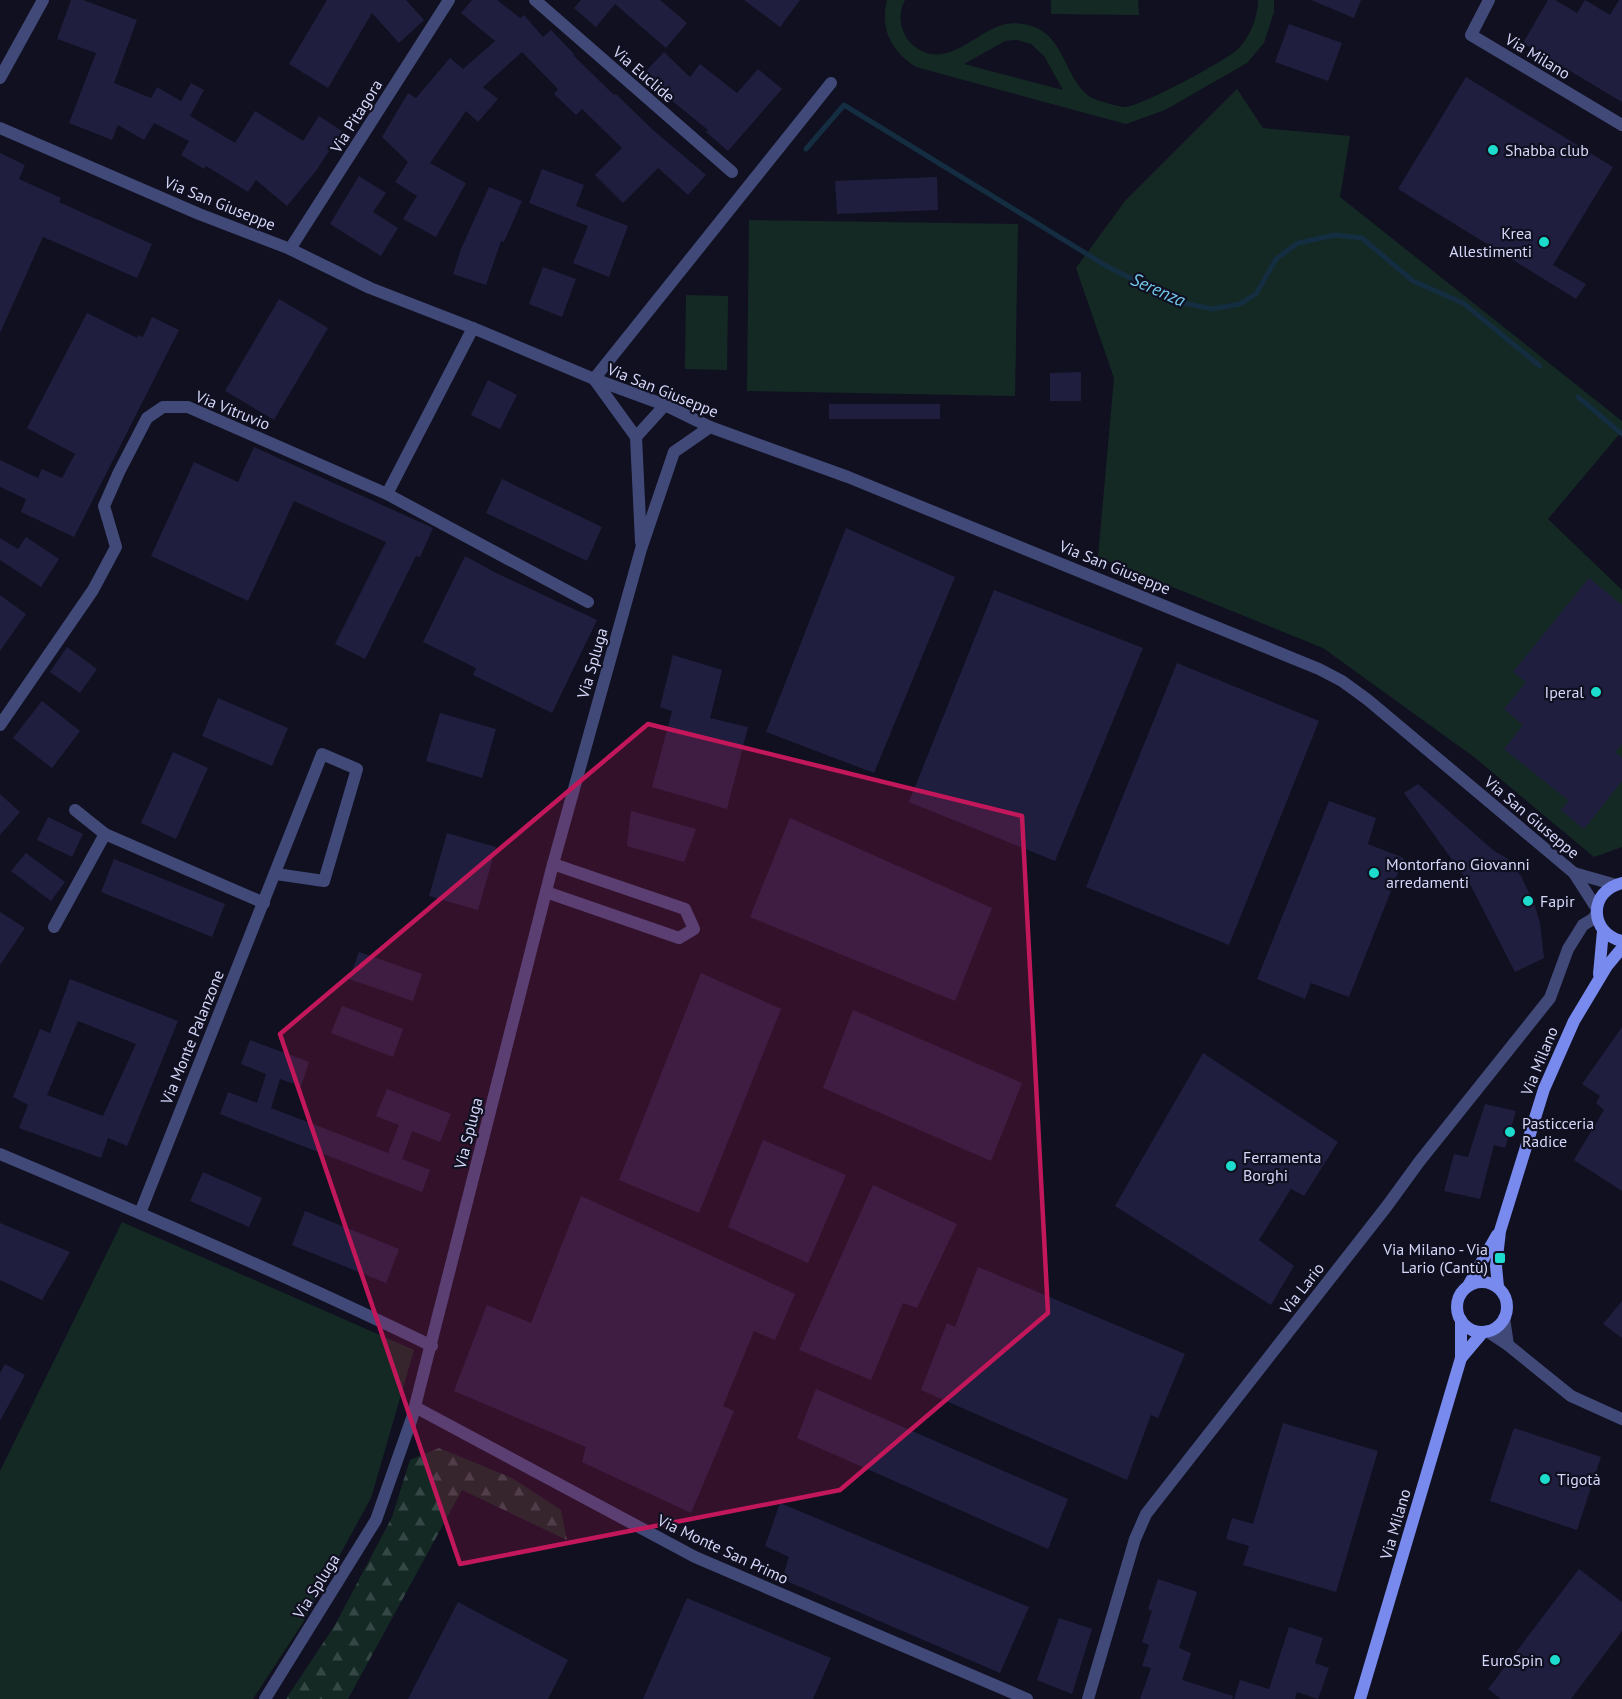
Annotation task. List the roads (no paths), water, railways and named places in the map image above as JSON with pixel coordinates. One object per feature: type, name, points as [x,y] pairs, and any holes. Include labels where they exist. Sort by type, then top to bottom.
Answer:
[{"type":"main road","points":[[1619,884],[1604,892],[1598,904],[1597,920],[1611,938],[1622,941]]},
{"type":"main road","name":"Via Milano","points":[[1597,920],[1603,949],[1599,978]]},
{"type":"main road","name":"Via Milano","points":[[1498,1287],[1496,1266],[1500,1231],[1544,1089],[1574,1021],[1599,978],[1622,948]]},
{"type":"main road","name":"Via Milano","points":[[1468,1286],[1500,1231]]},
{"type":"main road","points":[[1483,1281],[1498,1287],[1507,1302],[1507,1310],[1500,1324],[1485,1331],[1474,1330],[1461,1320],[1458,1313],[1459,1298],[1468,1286],[1483,1281]]},
{"type":"main road","name":"Via Milano","points":[[1360,1699],[1461,1358],[1461,1320]]},
{"type":"main road","name":"Via Milano","points":[[1461,1358],[1485,1331]]},
{"type":"street","points":[[0,78],[43,0]]},
{"type":"street","name":"Via Pitagora","points":[[290,249],[449,0]]},
{"type":"street","name":"Via Euclide","points":[[535,0],[732,172]]},
{"type":"street","name":"Via Milano","points":[[1489,0],[1471,35],[1622,125]]},
{"type":"street","name":"Via San Giuseppe","points":[[594,379],[831,83]]},
{"type":"street","name":"Via San Giuseppe","points":[[0,128],[199,214],[290,249],[370,288],[594,379],[665,405],[710,427],[848,477],[1291,657],[1342,681],[1368,700],[1574,873],[1597,920]]},
{"type":"street","points":[[387,494],[473,328]]},
{"type":"street","points":[[594,379],[636,437],[665,405]]},
{"type":"street","name":"Via Vitruvio","points":[[0,725],[102,574],[116,547],[104,506],[118,472],[147,418],[163,407],[188,407],[387,494],[588,602]]},
{"type":"street","name":"Via Spluga","points":[[265,1699],[376,1520],[415,1407],[432,1346],[553,864],[641,549],[674,452],[710,427]]},
{"type":"street","name":"Via Spluga","points":[[636,437],[641,549]]},
{"type":"street","name":"Via Monte Palanzone","points":[[140,1212],[322,754],[357,769],[324,881],[276,874]]},
{"type":"street","points":[[75,810],[105,834],[264,903]]},
{"type":"street","points":[[54,927],[105,834]]},
{"type":"street","points":[[546,892],[679,938],[694,929],[685,909],[553,864]]},
{"type":"street","name":"Via San Giuseppe","points":[[1574,873],[1619,884]]},
{"type":"street","name":"Via Lario","points":[[1088,1699],[1136,1539],[1146,1514],[1419,1162],[1550,998],[1568,949],[1583,926],[1597,920]]},
{"type":"street","points":[[0,1154],[140,1212],[334,1299],[432,1346]]},
{"type":"street","points":[[1504,1318],[1508,1345]]},
{"type":"street","points":[[1485,1331],[1508,1345],[1571,1396],[1622,1419]]},
{"type":"street","name":"Via Monte San Primo","points":[[415,1407],[695,1557],[1027,1699]]},
{"type":"waterway","name":"Serenza","points":[[806,149],[844,105],[1108,267],[1179,302],[1212,309],[1240,304],[1256,294],[1276,259],[1298,243],[1335,235],[1362,238],[1413,281],[1463,303],[1540,366]]},
{"type":"waterway","name":"Serenza","points":[[1578,397],[1622,434]]},
{"type":"place","name":"Shabba club","points":[[1493,150]]},
{"type":"place","name":"Krea Allestimenti","points":[[1544,242]]},
{"type":"place","name":"Iperal","points":[[1596,692]]},
{"type":"place","name":"Montorfano Giovanni arredamenti","points":[[1374,873]]},
{"type":"place","name":"Fapir","points":[[1528,901]]},
{"type":"place","name":"Pasticceria Radice","points":[[1510,1132]]},
{"type":"place","name":"Ferramenta Borghi","points":[[1231,1166]]},
{"type":"place","name":"Via Milano - Via Lario (Cantù)","points":[[1500,1258]]},
{"type":"place","name":"Tigotà","points":[[1545,1479]]},
{"type":"place","name":"EuroSpin","points":[[1555,1660]]}]
